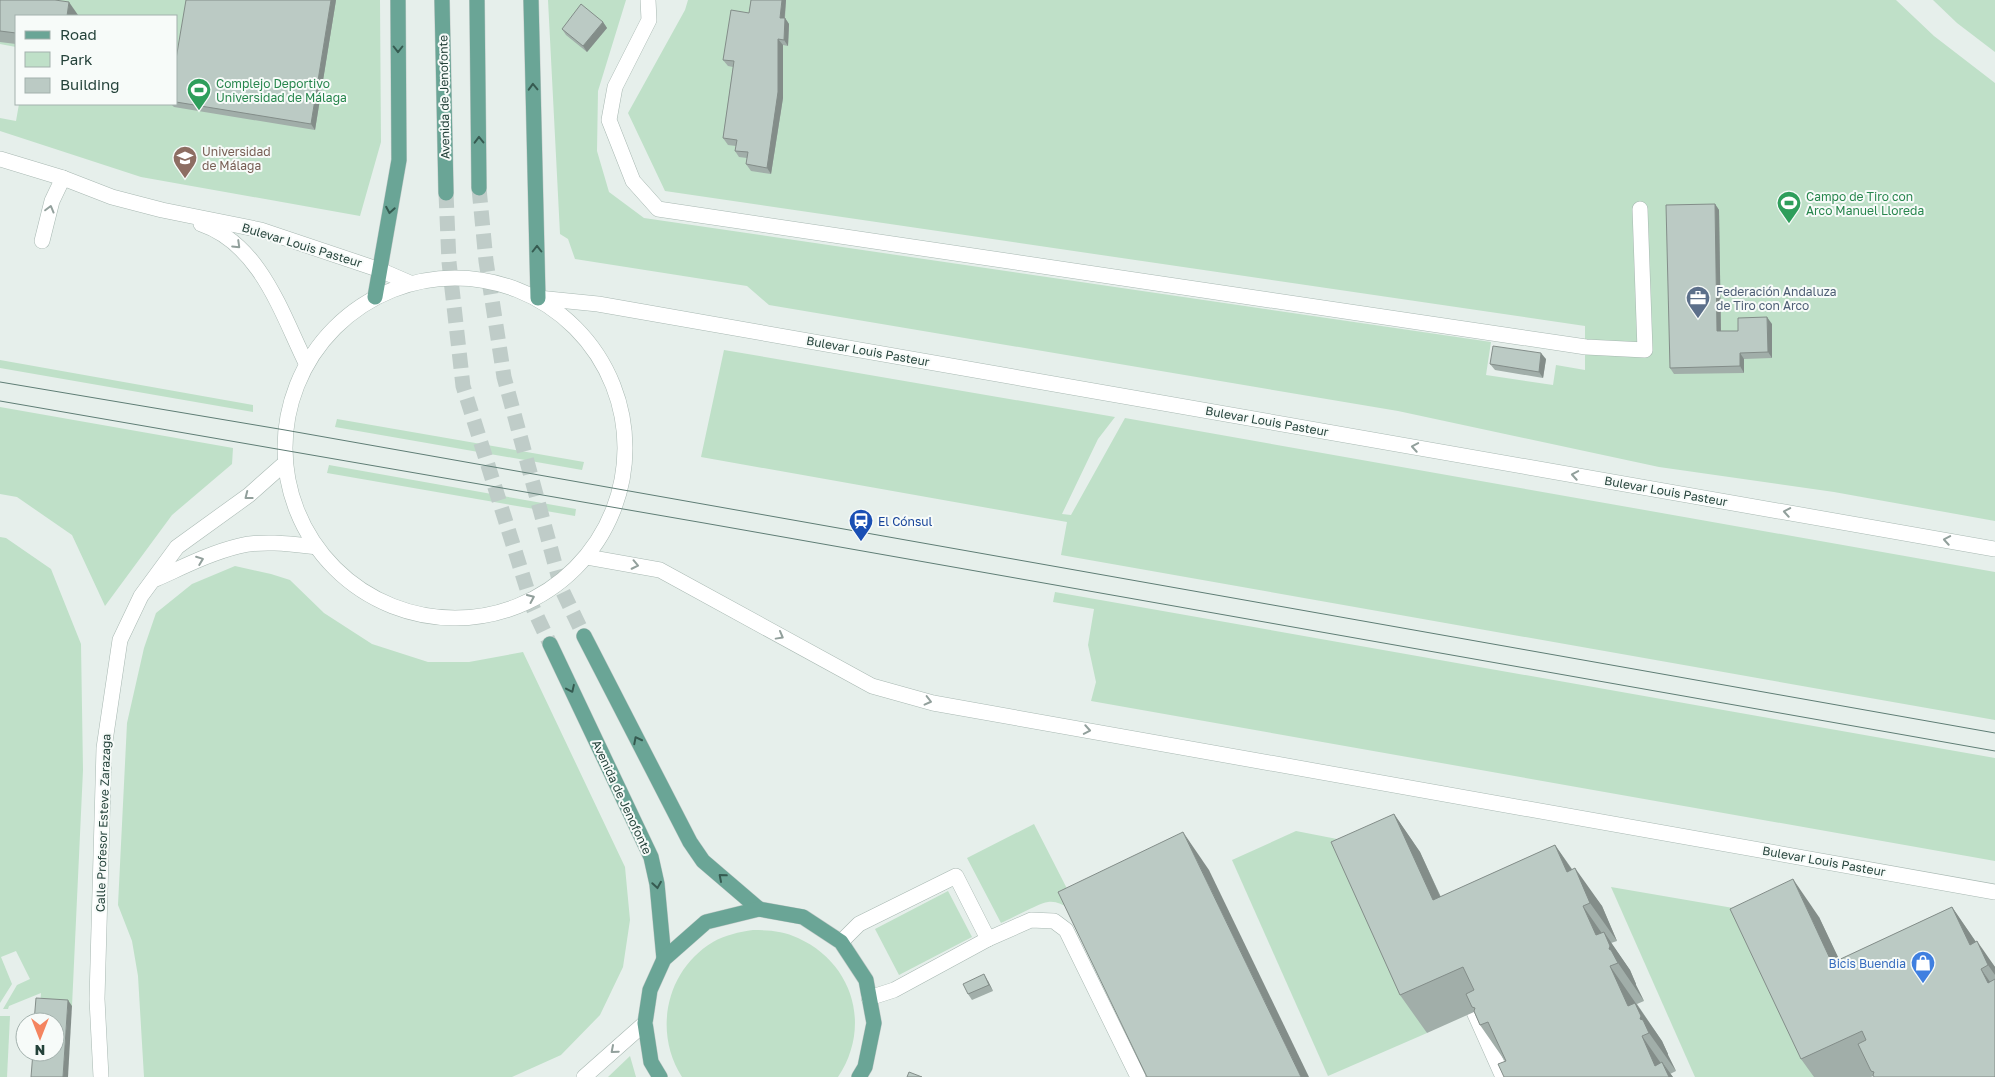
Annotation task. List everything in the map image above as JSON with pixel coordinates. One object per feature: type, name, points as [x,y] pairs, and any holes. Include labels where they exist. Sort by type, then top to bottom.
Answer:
[{"type":"main road","points":[[375,297],[399,160],[398,0]]},
{"type":"main road","name":"Avenida de Jenofonte","points":[[442,0],[446,193]]},
{"type":"main road","points":[[477,0],[479,188]]},
{"type":"main road","points":[[531,0],[538,298]]},
{"type":"main road","points":[[584,636],[690,842],[704,861],[759,909]]},
{"type":"main road","name":"Avenida de Jenofonte","points":[[550,644],[650,857],[657,884],[664,959]]},
{"type":"main road","points":[[660,1077],[651,1062],[645,1023],[650,990],[664,959],[706,922],[759,909],[803,917],[841,942],[866,980],[874,1023],[865,1067],[859,1077]]},
{"type":"street","points":[[648,0],[649,20],[615,88],[610,120],[633,181],[658,209],[1586,347],[1645,350],[1640,209]]},
{"type":"street","name":"Bulevar Louis Pasteur","points":[[0,159],[62,178],[112,197],[162,210],[261,230],[380,270],[410,283]]},
{"type":"street","points":[[42,241],[52,201],[62,178]]},
{"type":"street","name":"Bulevar Louis Pasteur","points":[[162,210],[206,225],[232,239],[245,252],[271,288],[306,363]]},
{"type":"street","points":[[453,277],[497,282],[538,298],[583,334],[607,368],[622,408],[627,449],[621,490],[603,534],[587,557],[548,591],[501,612],[449,618],[398,608],[352,584],[316,547],[295,507],[285,463],[284,439],[289,407],[296,384],[306,363],[325,337],[348,315],[375,297],[410,283],[453,277]]},
{"type":"street","name":"Bulevar Louis Pasteur","points":[[538,298],[598,304],[1995,548]]},
{"type":"street","name":"Calle Profesor Esteve Zarazaga","points":[[101,1077],[97,999],[104,748],[120,640],[141,596],[155,580],[178,547],[249,496],[285,463]]},
{"type":"street","name":"Calle Profesor Esteve Zarazaga","points":[[155,580],[197,561],[240,546],[276,543],[316,547]]},
{"type":"street","name":"Bulevar Louis Pasteur","points":[[587,557],[660,570],[872,686],[933,703],[1995,892]]},
{"type":"street","points":[[841,942],[859,924],[956,876],[988,939]]},
{"type":"street","points":[[869,998],[894,990],[988,939],[1031,920],[1054,921],[1066,930],[1138,1077]]},
{"type":"street","points":[[1474,1012],[1503,1077]]},
{"type":"street","points":[[584,1077],[645,1023]]},
{"type":"green space","name":"Complejo Deportivo Universidad de Málaga","points":[[0,0],[380,0],[381,142],[360,216],[141,177],[0,131],[0,118],[16,121],[19,105],[178,105],[178,15],[15,15],[15,47],[0,44]]},
{"type":"green space","points":[[548,0],[626,0],[598,91],[597,151],[609,192],[644,218],[1491,342],[1486,375],[1553,385],[1556,365],[1585,370],[1585,326],[665,191],[628,113],[685,10],[688,0],[1896,0],[1934,36],[1995,83],[1995,521],[1834,492],[1659,467],[1398,411],[769,305],[747,286],[575,259],[568,239],[560,234]]},
{"type":"green space","points":[[1933,0],[1995,0],[1995,52],[1957,23]]},
{"type":"green space","points":[[724,350],[1115,417],[1098,439],[1062,514],[1071,515],[1125,418],[1995,572],[1995,720],[1061,555],[1067,522],[701,457]]},
{"type":"green space","points":[[0,360],[253,405],[253,412],[0,368]]},
{"type":"green space","points":[[0,407],[233,448],[232,464],[172,515],[105,606],[72,535],[17,497],[0,494]]},
{"type":"green space","points":[[337,419],[584,462],[582,470],[335,427]]},
{"type":"green space","points":[[329,465],[576,509],[575,516],[327,473]]},
{"type":"green space","points":[[0,537],[6,538],[51,569],[81,644],[83,770],[72,1006],[40,1005],[41,993],[9,1006],[8,1009],[3,1009],[17,985],[30,979],[16,951],[1,957],[12,984],[0,1003]]},
{"type":"green space","points":[[235,566],[290,580],[324,613],[372,644],[428,662],[469,662],[523,652],[625,867],[630,920],[623,967],[600,1015],[561,1055],[512,1077],[144,1077],[138,976],[132,941],[118,905],[127,723],[144,648],[156,613],[192,584]]},
{"type":"green space","points":[[1055,592],[1995,758],[1995,861],[1091,701],[1096,682],[1088,645],[1094,609],[1053,602]]},
{"type":"green space","points":[[1034,824],[1084,922],[1068,908],[1058,903],[1048,902],[1001,923],[967,858]]},
{"type":"green space","points":[[1296,831],[1337,839],[1427,1033],[1328,1076],[1232,860]]},
{"type":"green space","points":[[1611,887],[1739,909],[1818,1077],[1695,1077]]},
{"type":"green space","points":[[948,891],[972,937],[899,975],[875,929]]},
{"type":"green space","points":[[753,930],[776,931],[798,938],[817,949],[832,963],[844,980],[851,998],[855,1017],[854,1037],[848,1057],[838,1077],[682,1077],[673,1059],[668,1041],[669,1003],[675,985],[684,969],[697,954],[713,942],[732,934]]},
{"type":"green space","points":[[0,1016],[10,1016],[7,1077],[0,1077]]},
{"type":"green space","points":[[630,1056],[636,1077],[608,1077]]},
{"type":"building","points":[[0,0],[55,0],[69,2],[67,15],[15,15],[15,33],[0,31]]},
{"type":"building","points":[[186,0],[331,0],[311,124],[178,102],[178,47]]},
{"type":"building","points":[[751,0],[782,0],[780,18],[785,18],[784,40],[778,39],[778,92],[767,168],[746,164],[748,152],[735,151],[737,140],[723,138],[734,61],[723,60],[731,10],[749,13]]},
{"type":"building","points":[[581,4],[603,22],[583,46],[562,29]]},
{"type":"building","points":[[1715,204],[1717,331],[1738,331],[1738,318],[1767,317],[1768,352],[1740,353],[1740,366],[1670,368],[1666,205]]},
{"type":"building","points":[[1493,346],[1541,353],[1539,372],[1490,364]]},
{"type":"building","points":[[1394,814],[1433,900],[1555,845],[1567,872],[1575,868],[1590,903],[1583,906],[1596,935],[1604,932],[1610,946],[1609,949],[1618,963],[1610,966],[1628,1006],[1635,1003],[1641,1016],[1640,1019],[1643,1020],[1649,1033],[1642,1036],[1655,1066],[1662,1062],[1669,1077],[1504,1077],[1498,1064],[1506,1061],[1488,1022],[1480,1025],[1474,1011],[1475,1008],[1472,1007],[1466,994],[1474,990],[1463,967],[1400,995],[1331,842]]},
{"type":"building","points":[[1183,832],[1301,1077],[1147,1077],[1058,892]]},
{"type":"building","points":[[1793,879],[1832,963],[1952,907],[1970,945],[1977,941],[1988,965],[1981,969],[1988,983],[1995,979],[1995,1077],[1874,1077],[1874,1072],[1871,1071],[1858,1044],[1866,1040],[1862,1031],[1801,1059],[1730,909]]},
{"type":"building","points":[[984,974],[989,985],[968,994],[963,984]]},
{"type":"building","points":[[36,998],[68,1000],[65,1046],[65,1012],[35,1012]]},
{"type":"building","points":[[32,1062],[64,1062],[63,1077],[31,1077]]},
{"type":"building","points":[[909,1072],[922,1077],[907,1077]]},
{"type":"tunnel","points":[[479,188],[486,261],[504,377],[562,590],[584,636]]},
{"type":"tunnel","points":[[446,193],[449,262],[463,386],[533,608],[550,644]]},
{"type":"tram line","points":[[0,382],[285,430],[1995,733]]},
{"type":"tram line","points":[[0,401],[1995,751]]},
{"type":"place","name":"Complejo Deportivo Universidad de Málaga","points":[[199,111]]},
{"type":"place","name":"Universidad de Málaga","points":[[185,179]]},
{"type":"place","name":"Campo de Tiro con Arco Manuel Lloreda","points":[[1789,224]]},
{"type":"place","name":"Federación Andaluza de Tiro con Arco","points":[[1698,319]]},
{"type":"place","name":"El Cónsul","points":[[861,542]]},
{"type":"place","name":"Bicis Buendia","points":[[1923,984]]}]
